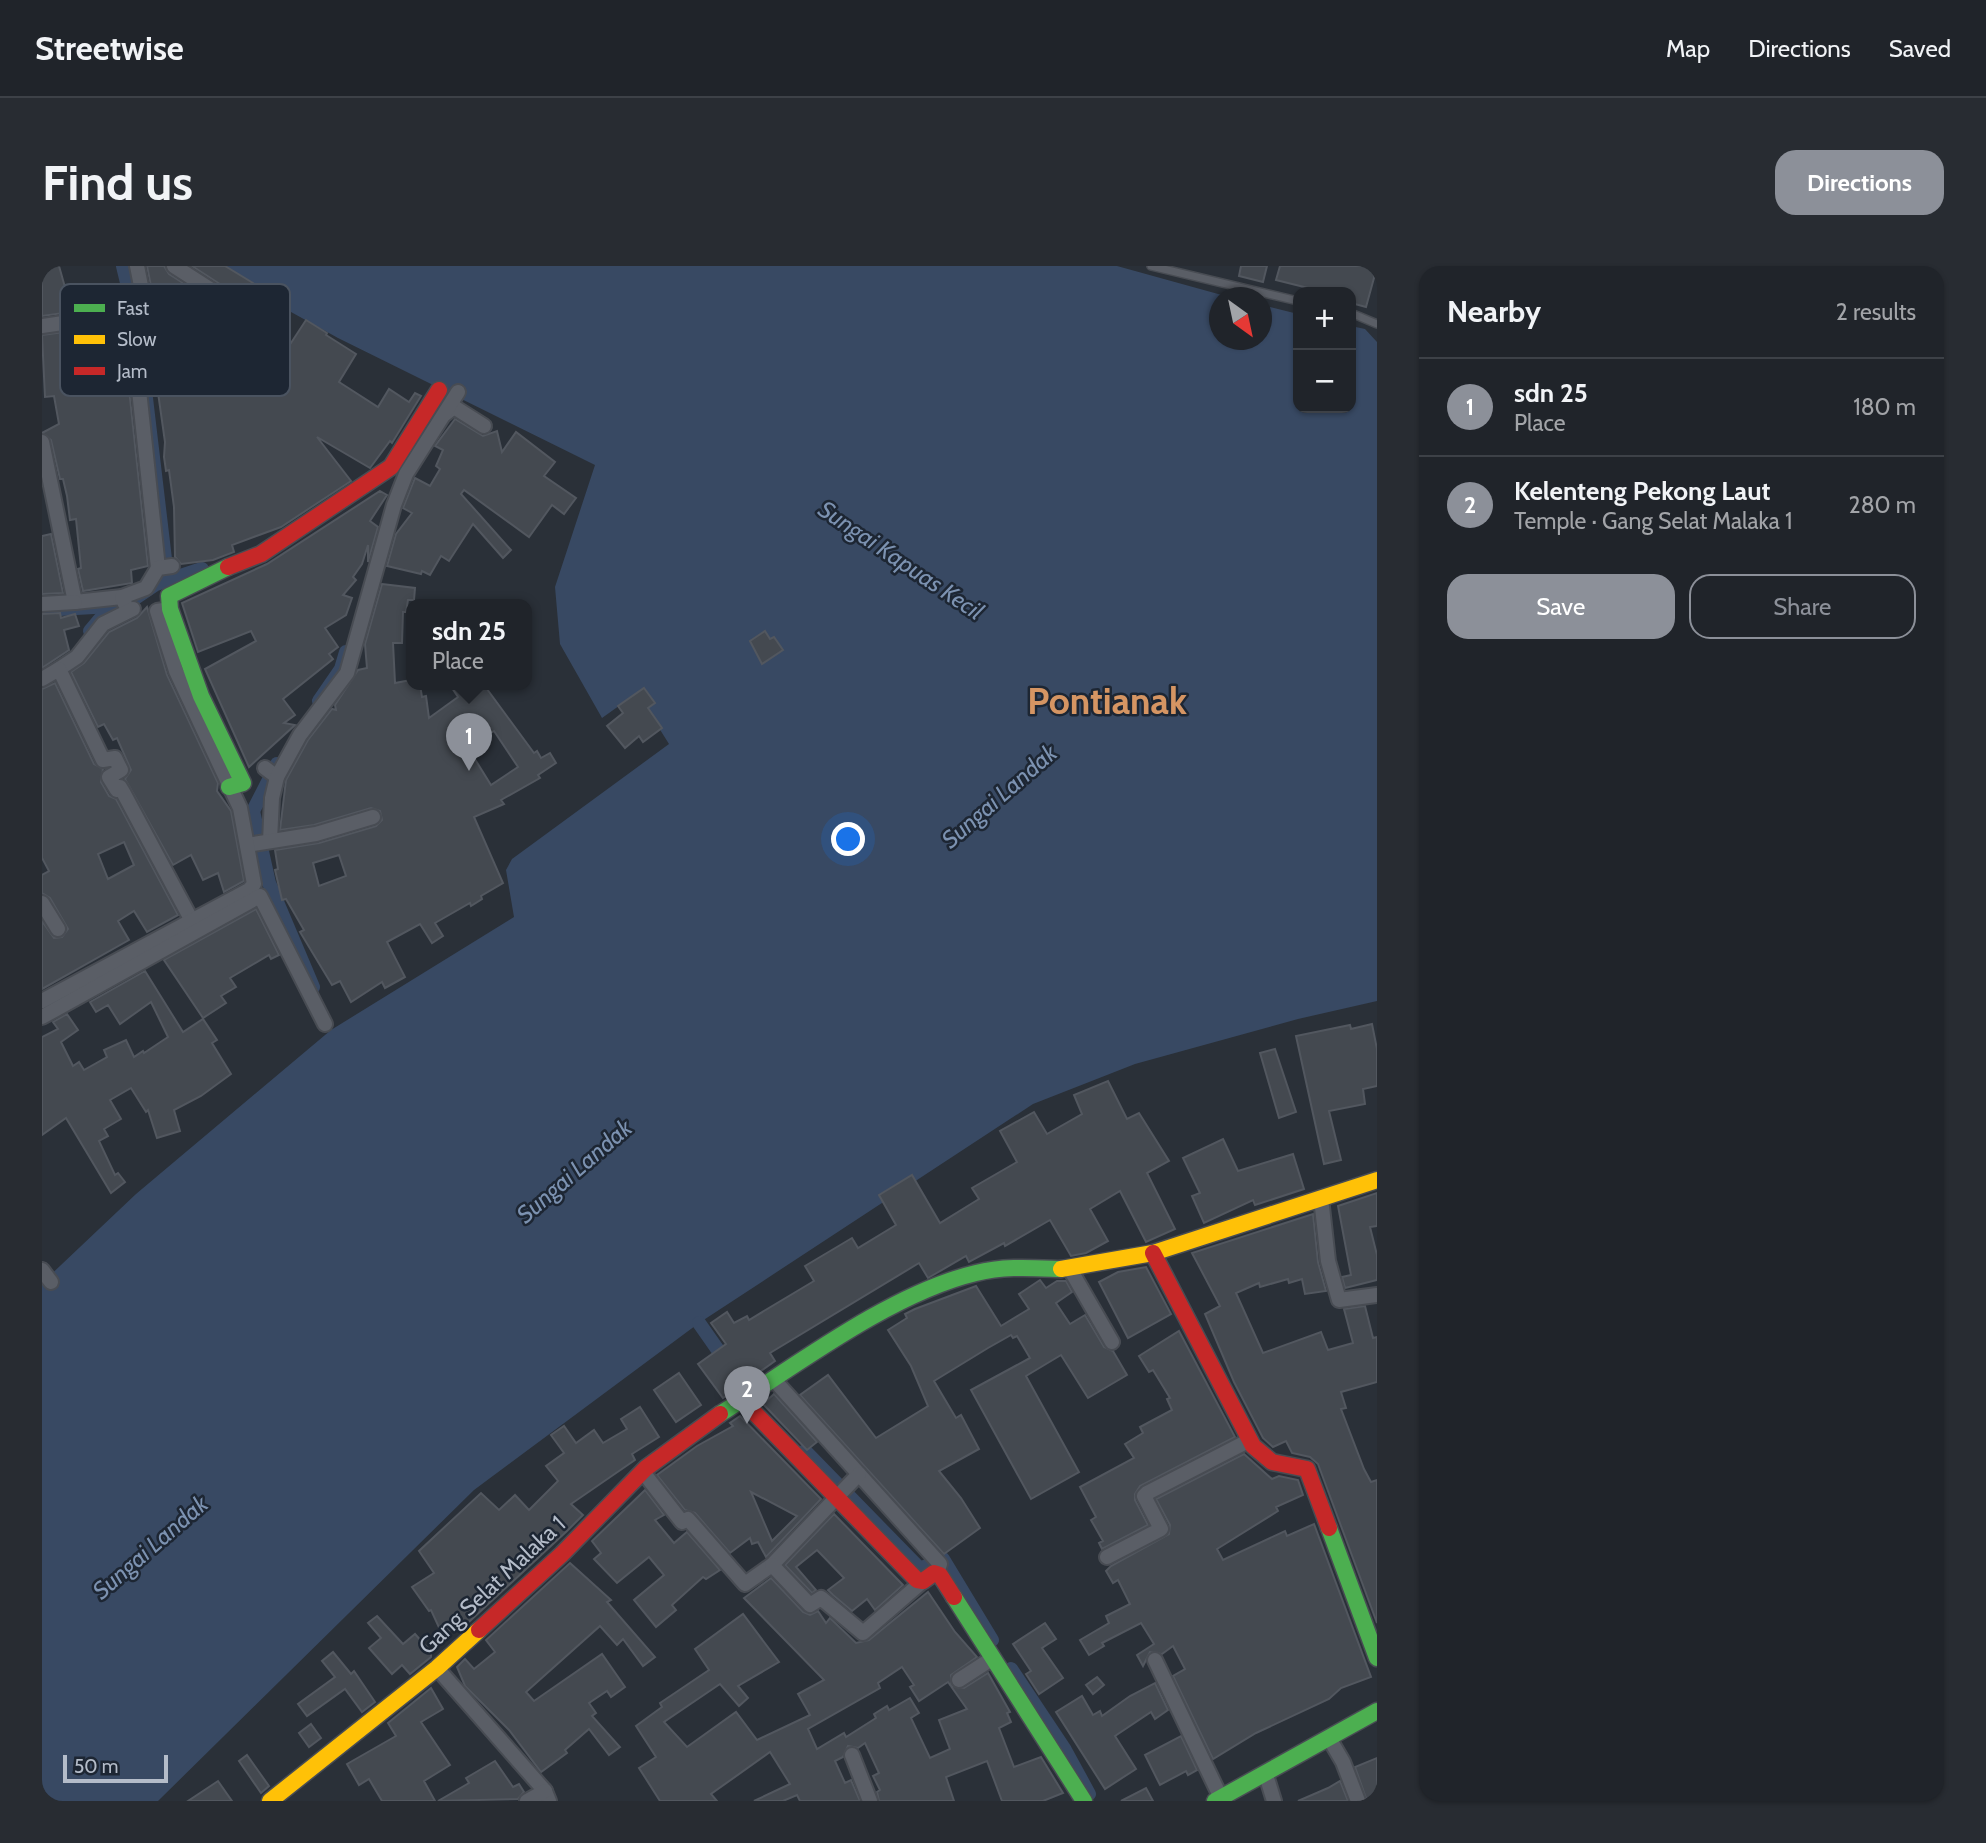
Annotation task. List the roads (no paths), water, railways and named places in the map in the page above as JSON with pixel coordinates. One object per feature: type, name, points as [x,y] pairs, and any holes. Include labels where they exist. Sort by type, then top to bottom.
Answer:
[{"type":"main road","points":[[236,785],[195,698],[164,610],[169,596],[199,579],[253,559],[369,484],[390,467],[439,390]]},
{"type":"main road","name":"Gang Selat Malaka 1","points":[[271,1801],[437,1668],[562,1554],[643,1472],[677,1444],[867,1320],[975,1273],[1019,1268],[1070,1269],[1153,1253],[1377,1180]]},
{"type":"main road","points":[[1153,1253],[1250,1440],[1262,1457],[1272,1462],[1307,1469],[1377,1658]]},
{"type":"main road","points":[[751,1397],[836,1495],[917,1580],[930,1577],[993,1658],[1084,1801]]},
{"type":"main road","points":[[1218,1799],[1266,1775],[1377,1711]]},
{"type":"street","points":[[137,266],[137,284]]},
{"type":"street","points":[[174,266],[202,284]]},
{"type":"street","points":[[42,326],[60,323]]},
{"type":"street","points":[[270,841],[272,798],[278,777],[300,735],[347,673],[394,505],[406,474],[458,392]]},
{"type":"street","points":[[42,604],[122,597],[146,587],[165,567],[146,396]]},
{"type":"street","points":[[445,414],[454,407],[484,426]]},
{"type":"street","points":[[42,442],[75,602]]},
{"type":"street","points":[[42,679],[78,657],[103,624],[130,610],[122,597]]},
{"type":"street","points":[[59,669],[103,760],[115,758],[121,770],[110,777],[117,790],[120,788],[123,792],[192,921]]},
{"type":"street","points":[[265,768],[278,777]]},
{"type":"street","points":[[236,785],[257,890],[325,1024]]},
{"type":"street","points":[[247,845],[316,834],[373,817]]},
{"type":"street","points":[[145,951],[192,921],[257,890]]},
{"type":"street","points":[[42,1017],[70,993],[257,890]]},
{"type":"street","points":[[42,903],[58,929]]},
{"type":"street","points":[[42,1001],[70,993]]},
{"type":"street","points":[[1321,1198],[1328,1261],[1339,1300],[1377,1296]]},
{"type":"street","points":[[1070,1269],[1112,1342]]},
{"type":"street","points":[[772,1565],[810,1605],[821,1598],[863,1633],[930,1577],[940,1564],[775,1381]]},
{"type":"street","points":[[1107,1557],[1161,1529],[1144,1496],[1147,1493],[1250,1440]]},
{"type":"street","points":[[643,1472],[682,1522],[688,1520],[745,1584],[772,1565],[836,1495],[859,1474]]},
{"type":"street","points":[[959,1680],[993,1658]]},
{"type":"street","points":[[1155,1660],[1218,1799]]},
{"type":"street","points":[[437,1668],[547,1796],[527,1801]]},
{"type":"street","points":[[1329,1738],[1343,1762],[1358,1801]]},
{"type":"street","points":[[852,1755],[870,1801]]},
{"type":"street","points":[[1266,1775],[1274,1801]]},
{"type":"lane","points":[[1151,266],[1293,300]]},
{"type":"lane","points":[[1356,315],[1377,324]]},
{"type":"water","points":[[208,266],[1117,266],[1209,291],[1209,350],[1272,350],[1272,308],[1293,313],[1293,413],[1356,413],[1356,327],[1365,329],[1377,342],[1377,1001],[1298,1019],[1135,1064],[1033,1104],[699,1323],[474,1490],[158,1801],[42,1801],[42,1283],[136,1194],[331,1030],[514,917],[506,870],[512,859],[669,744],[637,693],[602,718],[560,644],[555,587],[595,465],[338,338],[290,311],[290,284],[240,284]]},
{"type":"waterway","points":[[123,266],[127,284]]},
{"type":"waterway","points":[[146,398],[167,576]]},
{"type":"waterway","points":[[90,631],[111,606],[122,607],[156,584],[202,569]]},
{"type":"waterway","points":[[42,610],[111,606]]},
{"type":"waterway","points":[[319,701],[341,669],[346,652]]},
{"type":"waterway","points":[[277,764],[253,811],[269,883],[313,987]]},
{"type":"waterway","points":[[699,1323],[755,1403]]},
{"type":"waterway","points":[[805,1451],[920,1569],[943,1559],[992,1640]]},
{"type":"waterway","points":[[1011,1669],[1065,1750],[1089,1794]]},
{"type":"place","name":"sdn 25","points":[[469,771]]},
{"type":"place","name":"Kelenteng Pekong Laut","points":[[747,1424]]},
{"type":"district","name":"Pontianak","points":[[1107,700]]},
{"type":"water label","name":"Sungai Kapuas Kecil","points":[[901,560]]},
{"type":"water label","name":"Sungai Landak","points":[[999,796]]},
{"type":"water label","name":"Sungai Landak","points":[[574,1171]]},
{"type":"water label","name":"Sungai Landak","points":[[150,1547]]}]
